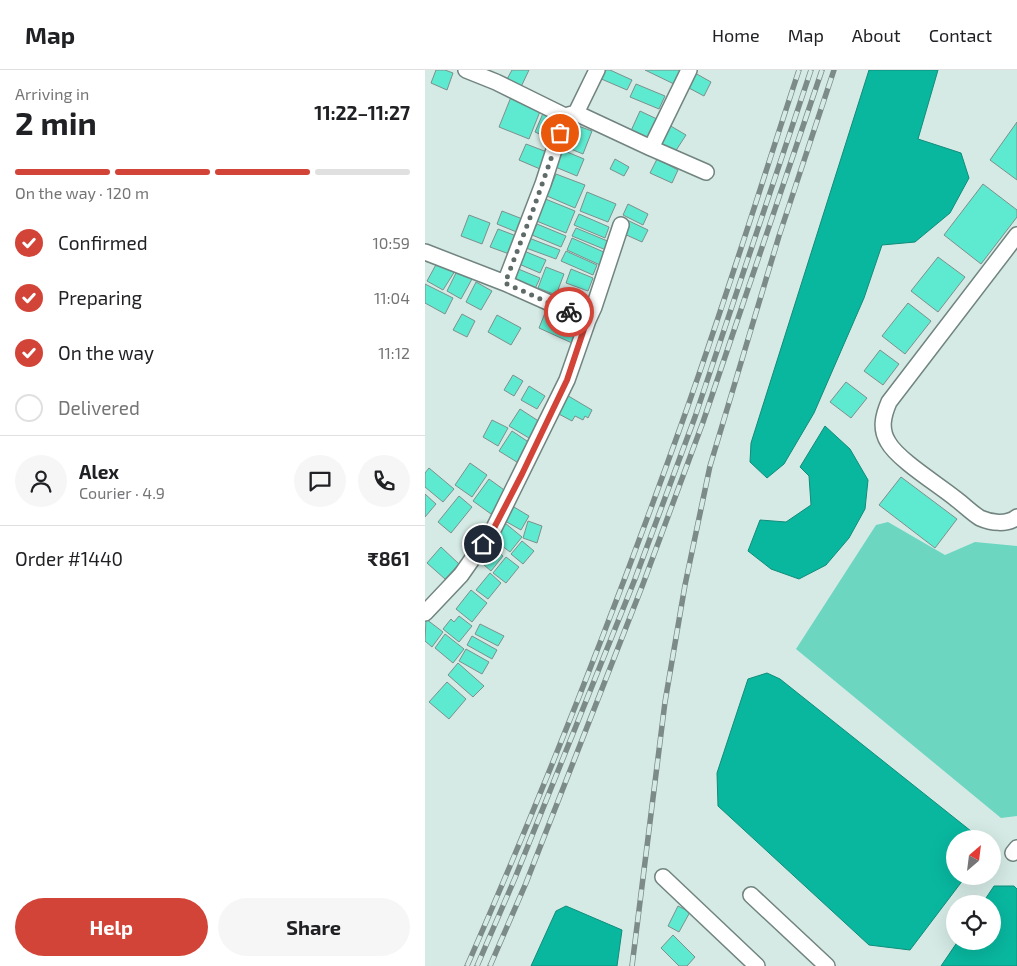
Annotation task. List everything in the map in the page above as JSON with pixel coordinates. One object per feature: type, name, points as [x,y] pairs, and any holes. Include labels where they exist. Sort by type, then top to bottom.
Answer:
[{"type":"street","points":[[466,70],[499,76],[571,115],[706,172]]},
{"type":"street","points":[[505,283],[571,115],[597,70]]},
{"type":"street","points":[[651,148],[689,70]]},
{"type":"street","points":[[425,613],[461,576],[494,528],[567,380],[621,225]]},
{"type":"street","points":[[1017,235],[889,402],[882,417],[883,430],[888,443],[903,458],[980,518],[996,523],[1013,520],[1017,517]]},
{"type":"street","points":[[425,252],[505,283],[587,320]]},
{"type":"street","points":[[663,877],[757,966]]},
{"type":"street","points":[[751,895],[827,966]]},
{"type":"shaded area","points":[[869,70],[938,70],[918,139],[961,153],[969,178],[950,213],[915,242],[882,245],[864,298],[814,413],[784,464],[767,478],[750,462],[751,443]]},
{"type":"shaded area","points":[[825,426],[850,449],[868,480],[865,509],[849,538],[826,565],[799,579],[771,569],[748,551],[760,520],[786,522],[811,505],[809,476],[800,467]]},
{"type":"shaded area","points":[[888,522],[945,555],[975,542],[1017,546],[1017,816],[1001,818],[796,649],[876,525]]},
{"type":"shaded area","points":[[767,673],[780,679],[970,830],[946,830],[946,885],[959,885],[952,895],[946,895],[946,902],[910,950],[869,945],[718,806],[717,773],[748,679]]},
{"type":"shaded area","points":[[994,886],[1014,886],[1017,889],[1017,966],[941,966],[952,950],[1001,950],[1001,895],[988,895]]},
{"type":"shaded area","points":[[566,906],[622,930],[617,966],[531,966],[556,911]]},
{"type":"building","points":[[436,70],[445,70],[453,73],[447,90],[431,83]]},
{"type":"building","points":[[512,70],[529,70],[520,89],[506,81]]},
{"type":"building","points":[[603,70],[610,70],[632,80],[627,90],[599,78]]},
{"type":"building","points":[[645,70],[680,70],[682,71],[676,85]]},
{"type":"building","points":[[695,73],[711,82],[704,96],[687,87]]},
{"type":"building","points":[[636,84],[665,96],[659,109],[630,97]]},
{"type":"building","points":[[511,97],[541,109],[529,139],[499,127]]},
{"type":"building","points":[[544,111],[562,118],[553,140],[535,132]]},
{"type":"building","points":[[640,111],[659,120],[649,142],[630,133]]},
{"type":"building","points":[[1017,122],[1017,180],[990,160]]},
{"type":"building","points":[[570,123],[592,131],[583,154],[561,145]]},
{"type":"building","points":[[669,125],[686,135],[675,152],[659,143]]},
{"type":"building","points":[[526,144],[547,152],[540,169],[519,160]]},
{"type":"building","points":[[560,149],[584,159],[577,176],[553,166]]},
{"type":"building","points":[[615,159],[629,167],[624,176],[610,169]]},
{"type":"building","points":[[657,159],[678,170],[672,183],[650,173]]},
{"type":"building","points":[[556,174],[585,185],[575,208],[547,196]]},
{"type":"building","points":[[983,184],[1017,210],[1017,217],[981,264],[944,235]]},
{"type":"building","points":[[587,192],[616,204],[608,222],[580,211]]},
{"type":"building","points":[[543,198],[575,211],[566,233],[534,220]]},
{"type":"building","points":[[628,204],[648,214],[643,225],[623,215]]},
{"type":"building","points":[[502,211],[525,220],[519,233],[497,224]]},
{"type":"building","points":[[579,214],[609,227],[605,238],[574,225]]},
{"type":"building","points":[[469,215],[490,223],[482,244],[461,236]]},
{"type":"building","points":[[627,220],[648,230],[642,242],[622,233]]},
{"type":"building","points":[[537,224],[566,236],[561,247],[532,235]]},
{"type":"building","points":[[576,228],[610,242],[606,250],[572,236]]},
{"type":"building","points":[[498,229],[519,237],[512,255],[490,247]]},
{"type":"building","points":[[529,238],[560,250],[556,259],[526,248]]},
{"type":"building","points":[[572,238],[606,253],[600,265],[567,250]]},
{"type":"building","points":[[524,251],[546,260],[540,273],[519,264]]},
{"type":"building","points":[[566,251],[597,265],[593,275],[561,261]]},
{"type":"building","points":[[938,257],[965,277],[938,312],[911,291]]},
{"type":"building","points":[[438,261],[455,271],[443,290],[427,281]]},
{"type":"building","points":[[546,267],[564,274],[556,295],[538,288]]},
{"type":"building","points":[[516,268],[540,278],[534,291],[511,282]]},
{"type":"building","points":[[571,269],[593,278],[588,291],[566,283]]},
{"type":"building","points":[[457,271],[472,279],[461,299],[447,291]]},
{"type":"building","points":[[476,282],[492,291],[481,310],[466,302]]},
{"type":"building","points":[[425,284],[453,298],[445,314],[425,303]]},
{"type":"building","points":[[908,303],[931,321],[905,354],[882,336]]},
{"type":"building","points":[[547,308],[581,323],[572,343],[539,328]]},
{"type":"building","points":[[462,314],[475,321],[467,337],[453,330]]},
{"type":"building","points":[[497,315],[521,328],[511,345],[488,332]]},
{"type":"building","points":[[880,350],[899,364],[883,385],[864,371]]},
{"type":"building","points":[[513,375],[523,381],[514,396],[504,390]]},
{"type":"building","points":[[846,382],[867,398],[851,418],[830,402]]},
{"type":"building","points":[[529,386],[545,396],[537,409],[521,400]]},
{"type":"building","points":[[565,394],[592,410],[588,418],[585,416],[583,420],[575,416],[572,421],[555,412]]},
{"type":"building","points":[[520,409],[540,422],[529,438],[509,426]]},
{"type":"building","points":[[492,420],[508,428],[498,446],[483,437]]},
{"type":"building","points":[[512,431],[533,445],[520,464],[499,451]]},
{"type":"building","points":[[470,463],[487,475],[472,497],[455,485]]},
{"type":"building","points":[[429,468],[454,489],[443,502],[425,487],[425,473]]},
{"type":"building","points":[[901,477],[957,519],[935,548],[879,505]]},
{"type":"building","points":[[489,479],[507,492],[491,514],[473,501]]},
{"type":"building","points":[[425,494],[436,504],[425,517]]},
{"type":"building","points":[[459,496],[472,507],[451,533],[438,522]]},
{"type":"building","points":[[514,507],[529,516],[521,530],[505,521]]},
{"type":"building","points":[[528,521],[542,526],[537,543],[523,538]]},
{"type":"building","points":[[505,523],[522,537],[510,552],[493,539]]},
{"type":"building","points":[[522,541],[534,551],[523,564],[511,554]]},
{"type":"building","points":[[489,545],[503,556],[491,571],[477,559]]},
{"type":"building","points":[[441,547],[459,564],[445,579],[427,563]]},
{"type":"building","points":[[506,557],[519,567],[506,583],[493,573]]},
{"type":"building","points":[[490,573],[501,583],[488,599],[476,590]]},
{"type":"building","points":[[471,590],[487,603],[472,622],[456,609]]},
{"type":"building","points":[[459,616],[472,626],[459,642],[443,629],[451,619],[454,622]]},
{"type":"building","points":[[426,619],[443,632],[432,647],[425,641]]},
{"type":"building","points":[[480,624],[504,636],[498,646],[475,634]]},
{"type":"building","points":[[445,634],[464,649],[453,663],[435,648]]},
{"type":"building","points":[[472,636],[497,650],[492,659],[467,645]]},
{"type":"building","points":[[466,649],[489,662],[482,674],[459,661]]},
{"type":"building","points":[[458,663],[484,686],[473,697],[448,675]]},
{"type":"building","points":[[447,682],[466,699],[449,719],[429,702]]},
{"type":"building","points":[[678,906],[690,912],[679,932],[668,926]]},
{"type":"building","points":[[673,935],[695,957],[687,966],[679,966],[661,948]]},
{"type":"railway","points":[[467,966],[553,762],[659,486],[699,374],[799,70]]},
{"type":"railway","points":[[477,966],[515,878],[635,579],[695,417],[811,70]]},
{"type":"railway","points":[[490,966],[526,883],[643,584],[703,422],[822,70]]},
{"type":"railway","points":[[632,966],[665,702],[685,585],[710,466],[779,236],[834,70]]},
{"type":"way so far","points":[[560,133],[505,283],[569,312]]},
{"type":"route","points":[[483,544],[494,528],[522,474],[567,380],[587,320],[569,312]]}]
